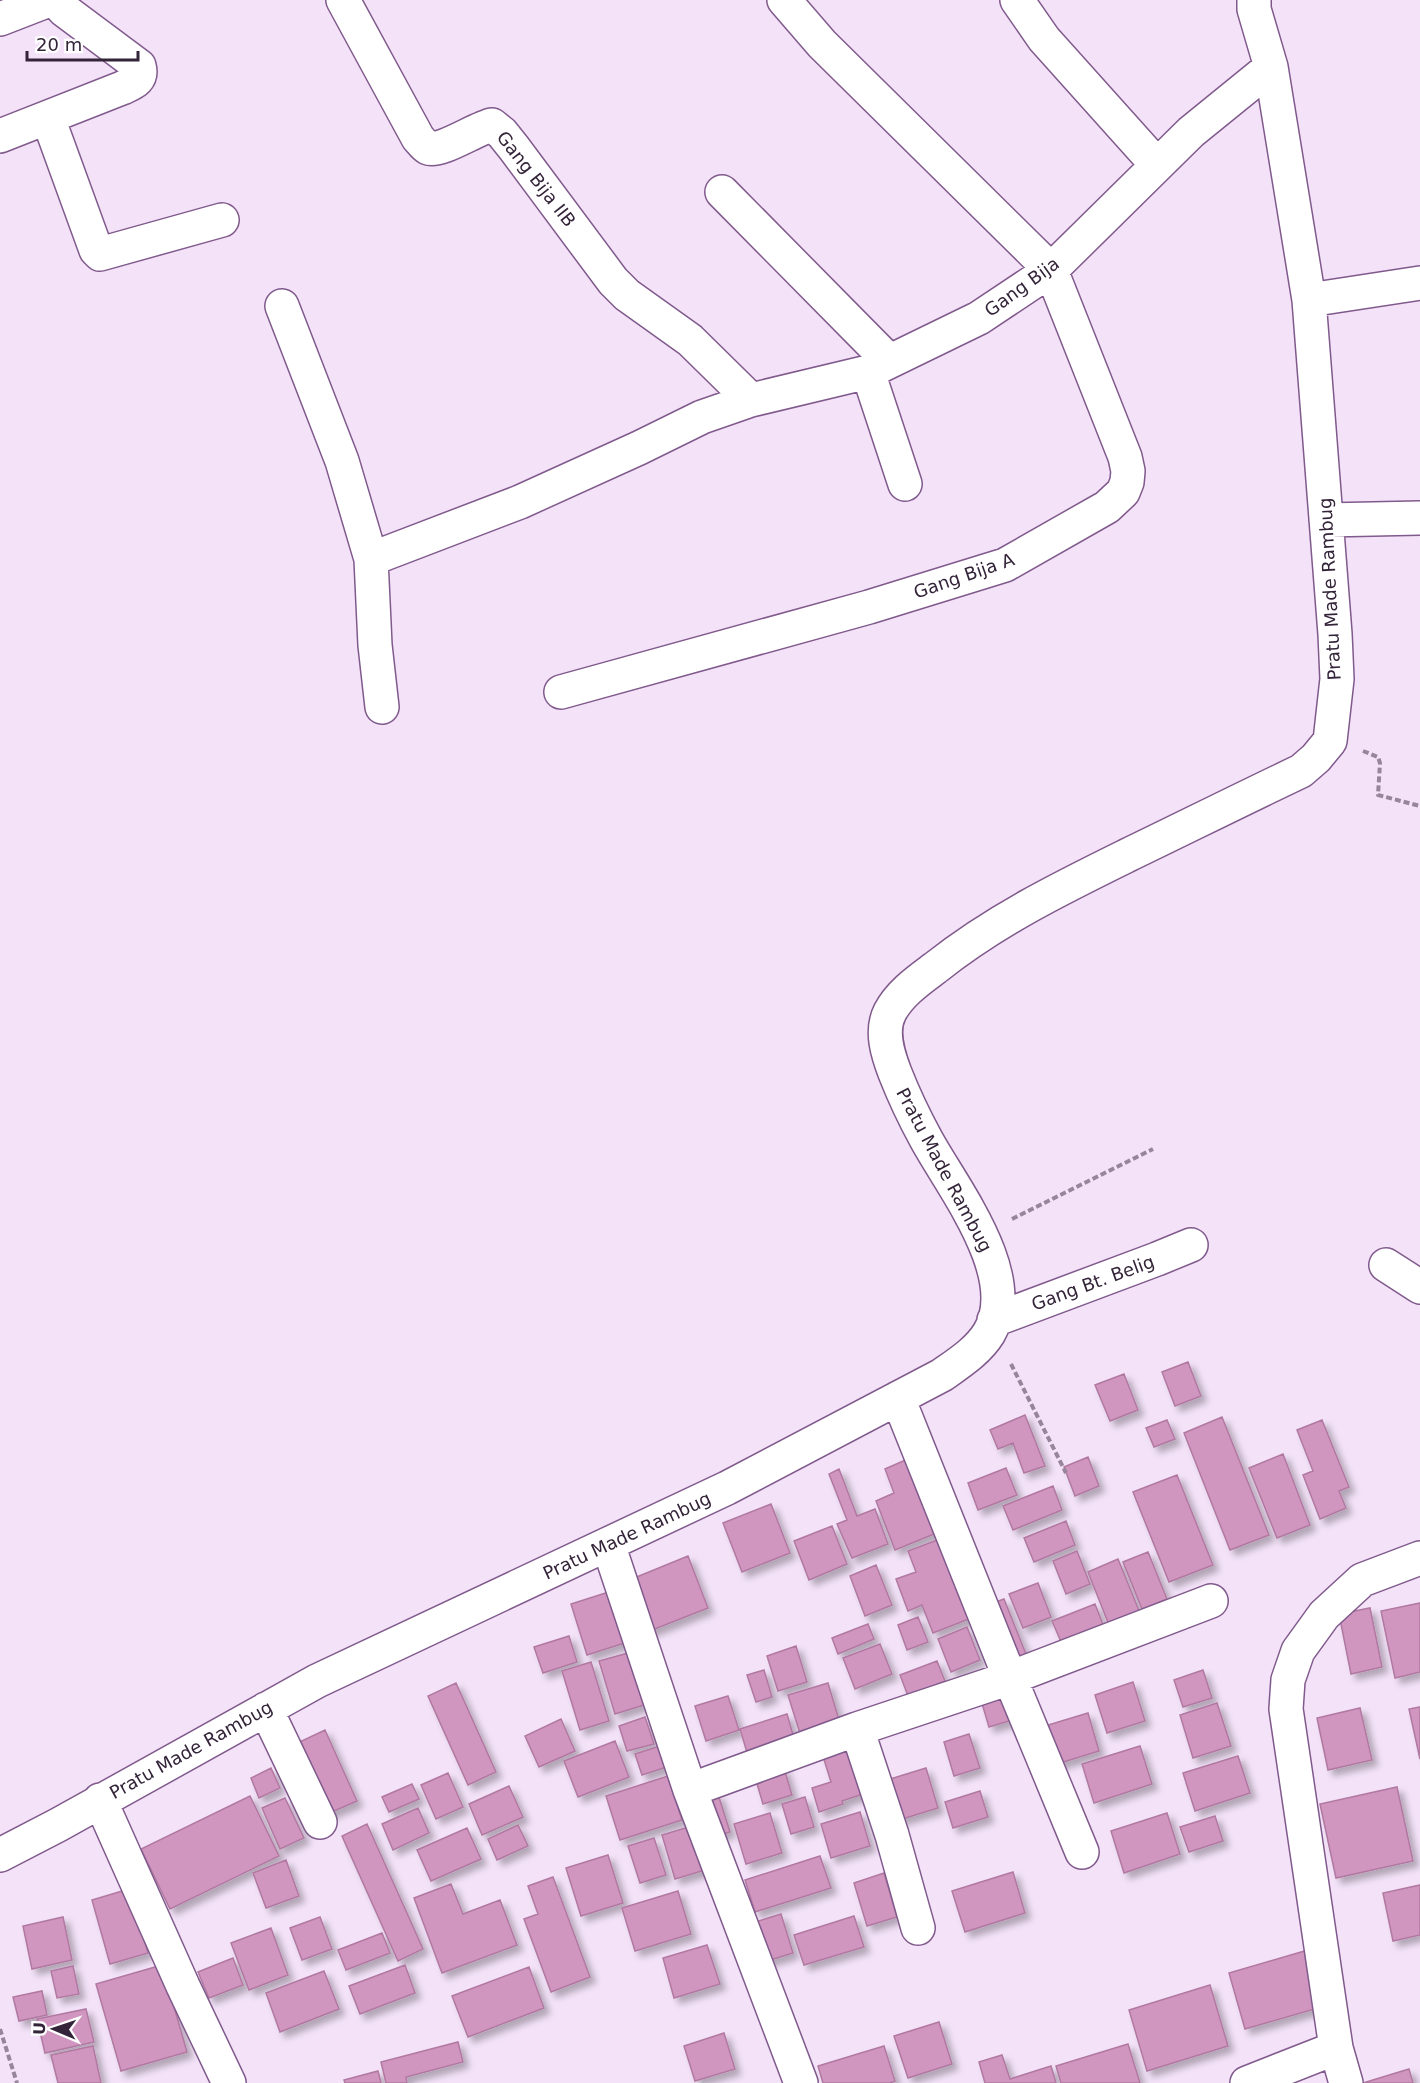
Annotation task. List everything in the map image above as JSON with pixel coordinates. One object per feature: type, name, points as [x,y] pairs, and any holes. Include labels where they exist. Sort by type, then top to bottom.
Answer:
[{"type":"street","points":[[0,19],[49,0]]},
{"type":"street","points":[[0,136],[135,82],[141,72],[139,66],[128,56],[81,23],[55,0]]},
{"type":"street","name":"Gang Bija IIB","points":[[343,0],[418,138],[427,148],[443,147],[481,127],[492,125],[514,148],[613,281],[627,295],[690,340],[752,400]]},
{"type":"street","points":[[783,0],[822,44],[1051,270]]},
{"type":"street","points":[[1017,0],[1044,39],[1157,165]]},
{"type":"street","name":"Pratu Made Rambug","points":[[0,1855],[316,1681],[727,1488],[942,1375],[978,1346],[992,1326],[997,1290],[996,1276],[982,1234],[926,1138],[903,1093],[890,1058],[885,1034],[886,1020],[891,1010],[909,988],[953,953],[1032,903],[1300,771],[1316,758],[1330,741],[1337,679],[1309,300],[1271,67],[1251,3]]},
{"type":"street","name":"Gang Bija","points":[[371,559],[520,501],[702,417],[752,400],[878,366],[979,318],[1051,270],[1198,126],[1271,67]]},
{"type":"street","points":[[48,118],[75,197],[96,250],[100,254],[222,220]]},
{"type":"street","points":[[722,192],[878,366],[905,484]]},
{"type":"street","name":"Gang Bija A","points":[[561,692],[880,604],[1005,566],[1107,507],[1123,492],[1127,482],[1127,464],[1051,270]]},
{"type":"street","points":[[1309,300],[1420,284]]},
{"type":"street","points":[[282,306],[342,461],[371,559],[375,645],[382,707]]},
{"type":"street","points":[[1326,520],[1420,518]]},
{"type":"street","name":"Gang Bt. Belig","points":[[992,1326],[1191,1245]]},
{"type":"street","points":[[1386,1265],[1420,1287]]},
{"type":"street","points":[[898,1398],[1082,1852]]},
{"type":"street","points":[[608,1544],[690,1790],[801,2083]]},
{"type":"street","points":[[1346,2083],[1336,2048],[1289,1732],[1286,1709],[1288,1680],[1298,1651],[1324,1615],[1354,1587],[1362,1580],[1420,1558]]},
{"type":"street","points":[[690,1790],[857,1729],[1010,1678],[1211,1602]]},
{"type":"street","points":[[267,1709],[320,1822]]},
{"type":"street","points":[[857,1729],[892,1835],[918,1928]]},
{"type":"street","points":[[100,1800],[183,1986],[230,2083]]},
{"type":"street","points":[[1247,2083],[1336,2048]]},
{"type":"path","points":[[1330,741],[1378,757],[1380,763],[1378,795],[1420,806]]},
{"type":"path","points":[[982,1234],[1153,1149]]},
{"type":"path","points":[[992,1326],[1066,1473]]},
{"type":"path","points":[[0,2029],[17,2083]]},
{"type":"building","points":[[1188,1362],[1201,1396],[1175,1406],[1162,1372]]},
{"type":"building","points":[[1124,1374],[1138,1410],[1110,1421],[1095,1385]]},
{"type":"building","points":[[1025,1415],[1045,1466],[1024,1473],[1013,1443],[998,1449],[990,1430]]},
{"type":"building","points":[[1222,1417],[1269,1535],[1230,1550],[1184,1433]]},
{"type":"building","points":[[1167,1420],[1175,1439],[1154,1447],[1146,1428]]},
{"type":"building","points":[[1322,1420],[1349,1487],[1339,1491],[1346,1508],[1320,1519],[1303,1475],[1313,1471],[1297,1430]]},
{"type":"building","points":[[1283,1454],[1310,1525],[1277,1538],[1249,1468]]},
{"type":"building","points":[[1088,1457],[1099,1486],[1075,1496],[1064,1467]]},
{"type":"building","points":[[910,1458],[939,1532],[895,1550],[876,1501],[894,1493],[885,1469]]},
{"type":"building","points":[[1006,1468],[1017,1495],[978,1510],[968,1483]]},
{"type":"building","points":[[839,1469],[857,1516],[875,1509],[888,1544],[852,1558],[837,1524],[847,1520],[829,1474]]},
{"type":"building","points":[[1177,1475],[1213,1565],[1169,1582],[1133,1492]]},
{"type":"building","points":[[1053,1486],[1062,1510],[1013,1530],[1003,1506]]},
{"type":"building","points":[[771,1504],[790,1553],[742,1572],[723,1523]]},
{"type":"building","points":[[1066,1521],[1075,1545],[1034,1562],[1024,1538]]},
{"type":"building","points":[[832,1526],[847,1564],[809,1580],[794,1541]]},
{"type":"building","points":[[940,1539],[974,1617],[933,1633],[922,1605],[908,1611],[896,1579],[916,1572],[908,1551]]},
{"type":"building","points":[[1077,1551],[1090,1584],[1066,1594],[1053,1561]]},
{"type":"building","points":[[1148,1552],[1167,1599],[1142,1609],[1123,1562]]},
{"type":"building","points":[[688,1556],[708,1608],[642,1634],[622,1583]]},
{"type":"building","points":[[1118,1559],[1142,1618],[1111,1630],[1088,1572]]},
{"type":"building","points":[[876,1565],[892,1605],[865,1616],[850,1576]]},
{"type":"building","points":[[1038,1583],[1051,1617],[1023,1628],[1009,1594]]},
{"type":"building","points":[[615,1590],[631,1641],[587,1655],[571,1604]]},
{"type":"building","points":[[1004,1599],[1026,1654],[1007,1662],[985,1606]]},
{"type":"building","points":[[1420,1603],[1420,1672],[1395,1678],[1381,1611]]},
{"type":"building","points":[[1095,1604],[1107,1635],[1065,1651],[1052,1621]]},
{"type":"building","points":[[1370,1608],[1382,1667],[1351,1674],[1339,1614]]},
{"type":"building","points":[[918,1617],[928,1642],[907,1650],[898,1625]]},
{"type":"building","points":[[868,1624],[874,1639],[838,1654],[832,1638]]},
{"type":"building","points":[[967,1627],[980,1660],[951,1672],[938,1639]]},
{"type":"building","points":[[569,1636],[577,1662],[543,1673],[534,1647]]},
{"type":"building","points":[[880,1644],[892,1674],[855,1689],[843,1658]]},
{"type":"building","points":[[796,1646],[807,1682],[778,1691],[767,1656]]},
{"type":"building","points":[[628,1653],[644,1705],[615,1714],[599,1661]]},
{"type":"building","points":[[937,1661],[945,1681],[908,1696],[900,1675]]},
{"type":"building","points":[[591,1662],[609,1721],[580,1730],[562,1671]]},
{"type":"building","points":[[764,1670],[772,1697],[756,1702],[747,1675]]},
{"type":"building","points":[[1203,1670],[1212,1698],[1183,1707],[1174,1680]]},
{"type":"building","points":[[1133,1682],[1145,1721],[1107,1733],[1095,1695]]},
{"type":"building","points":[[456,1683],[496,1772],[468,1785],[428,1696]]},
{"type":"building","points":[[828,1683],[842,1730],[803,1743],[788,1695]]},
{"type":"building","points":[[1007,1692],[1016,1719],[989,1727],[981,1700]]},
{"type":"building","points":[[728,1696],[739,1730],[706,1741],[695,1706]]},
{"type":"building","points":[[1217,1703],[1231,1746],[1193,1758],[1180,1715]]},
{"type":"building","points":[[1420,1707],[1420,1759],[1409,1709]]},
{"type":"building","points":[[1360,1708],[1372,1760],[1328,1770],[1317,1718]]},
{"type":"building","points":[[1088,1713],[1099,1751],[1057,1764],[1045,1726]]},
{"type":"building","points":[[787,1714],[796,1745],[749,1759],[740,1729]]},
{"type":"building","points":[[645,1717],[654,1744],[627,1751],[619,1726]]},
{"type":"building","points":[[561,1719],[575,1751],[539,1767],[525,1736]]},
{"type":"building","points":[[325,1730],[357,1801],[325,1815],[293,1745]]},
{"type":"building","points":[[969,1734],[980,1768],[954,1776],[944,1742]]},
{"type":"building","points":[[615,1741],[629,1777],[578,1797],[564,1761]]},
{"type":"building","points":[[666,1744],[673,1765],[642,1775],[635,1754]]},
{"type":"building","points":[[854,1744],[869,1792],[819,1812],[812,1788],[831,1782],[822,1753]]},
{"type":"building","points":[[1140,1746],[1152,1784],[1094,1803],[1082,1764]]},
{"type":"building","points":[[1238,1756],[1250,1793],[1195,1811],[1183,1773]]},
{"type":"building","points":[[271,1768],[280,1788],[259,1798],[251,1778]]},
{"type":"building","points":[[784,1768],[792,1795],[763,1804],[755,1777]]},
{"type":"building","points":[[926,1768],[938,1808],[899,1820],[887,1780]]},
{"type":"building","points":[[448,1773],[463,1807],[436,1819],[421,1785]]},
{"type":"building","points":[[668,1776],[682,1820],[620,1840],[606,1796]]},
{"type":"building","points":[[412,1784],[419,1799],[389,1812],[382,1797]]},
{"type":"building","points":[[509,1786],[523,1817],[482,1835],[469,1804]]},
{"type":"building","points":[[1397,1787],[1413,1861],[1336,1878],[1320,1804]]},
{"type":"building","points":[[980,1791],[988,1817],[953,1828],[945,1802]]},
{"type":"building","points":[[718,1794],[730,1832],[712,1837],[701,1799]]},
{"type":"building","points":[[250,1796],[279,1856],[170,1909],[141,1849]]},
{"type":"building","points":[[805,1797],[814,1827],[791,1834],[782,1804]]},
{"type":"building","points":[[285,1798],[304,1838],[280,1849],[262,1808]]},
{"type":"building","points":[[418,1808],[429,1833],[393,1850],[382,1824]]},
{"type":"building","points":[[860,1812],[870,1846],[831,1858],[821,1824]]},
{"type":"building","points":[[770,1813],[782,1853],[746,1864],[734,1824]]},
{"type":"building","points":[[1167,1813],[1180,1854],[1124,1873],[1111,1831]]},
{"type":"building","points":[[1215,1816],[1223,1841],[1189,1852],[1180,1827]]},
{"type":"building","points":[[367,1824],[423,1949],[398,1961],[342,1836]]},
{"type":"building","points":[[518,1825],[528,1846],[497,1860],[488,1839]]},
{"type":"building","points":[[692,1826],[705,1870],[675,1879],[662,1835]]},
{"type":"building","points":[[467,1828],[481,1859],[431,1881],[417,1850]]},
{"type":"building","points":[[654,1838],[666,1875],[640,1883],[628,1846]]},
{"type":"building","points":[[608,1855],[623,1903],[581,1916],[566,1868]]},
{"type":"building","points":[[820,1856],[831,1888],[755,1912],[745,1880]]},
{"type":"building","points":[[286,1860],[299,1896],[266,1908],[253,1873]]},
{"type":"building","points":[[1013,1872],[1025,1913],[965,1932],[952,1891]]},
{"type":"building","points":[[884,1873],[897,1917],[867,1926],[854,1883]]},
{"type":"building","points":[[553,1877],[590,1977],[551,1992],[524,1919],[538,1914],[528,1886]]},
{"type":"building","points":[[451,1884],[463,1914],[500,1900],[517,1945],[442,1973],[414,1898]]},
{"type":"building","points":[[1420,1885],[1420,1935],[1393,1941],[1383,1893]]},
{"type":"building","points":[[129,1889],[148,1953],[110,1964],[92,1900]]},
{"type":"building","points":[[678,1891],[691,1934],[635,1951],[622,1908]]},
{"type":"building","points":[[781,1914],[793,1953],[764,1962],[752,1923]]},
{"type":"building","points":[[854,1916],[864,1947],[804,1965],[794,1935]]},
{"type":"building","points":[[63,1917],[72,1960],[32,1969],[23,1926]]},
{"type":"building","points":[[320,1917],[332,1949],[302,1960],[290,1928]]},
{"type":"building","points":[[271,1928],[288,1975],[249,1990],[231,1943]]},
{"type":"building","points":[[382,1933],[390,1953],[346,1970],[338,1950]]},
{"type":"building","points":[[707,1945],[720,1984],[674,1998],[663,1958]]},
{"type":"building","points":[[1308,1950],[1325,2006],[1245,2029],[1229,1973]]},
{"type":"building","points":[[233,1958],[243,1985],[209,1998],[198,1972]]},
{"type":"building","points":[[162,1965],[187,2052],[121,2071],[96,1984]]},
{"type":"building","points":[[405,1965],[415,1993],[360,2014],[349,1986]]},
{"type":"building","points":[[73,1966],[79,1994],[57,1998],[51,1971]]},
{"type":"building","points":[[529,1967],[544,2008],[468,2037],[452,1996]]},
{"type":"building","points":[[324,1971],[339,2009],[280,2032],[266,1993]]},
{"type":"building","points":[[1210,1985],[1228,2046],[1147,2071],[1129,2010]]},
{"type":"building","points":[[42,1991],[47,2015],[19,2021],[13,1997]]},
{"type":"building","points":[[86,2009],[94,2042],[45,2053],[37,2019]]},
{"type":"building","points":[[939,2022],[952,2064],[908,2078],[894,2036]]},
{"type":"building","points":[[724,2033],[735,2069],[695,2081],[684,2046]]},
{"type":"building","points":[[458,2042],[463,2062],[406,2077],[407,2083],[386,2083],[381,2062]]},
{"type":"building","points":[[1128,2044],[1140,2083],[1061,2083],[1056,2066]]},
{"type":"building","points":[[93,2046],[101,2083],[58,2083],[51,2055]]},
{"type":"building","points":[[884,2046],[895,2081],[890,2083],[823,2083],[818,2066]]},
{"type":"building","points":[[1002,2055],[1010,2079],[1051,2066],[1056,2083],[985,2083],[979,2062]]},
{"type":"building","points":[[1409,2069],[1413,2083],[1363,2083]]},
{"type":"building","points":[[378,2071],[381,2083],[345,2083],[344,2080]]}]
